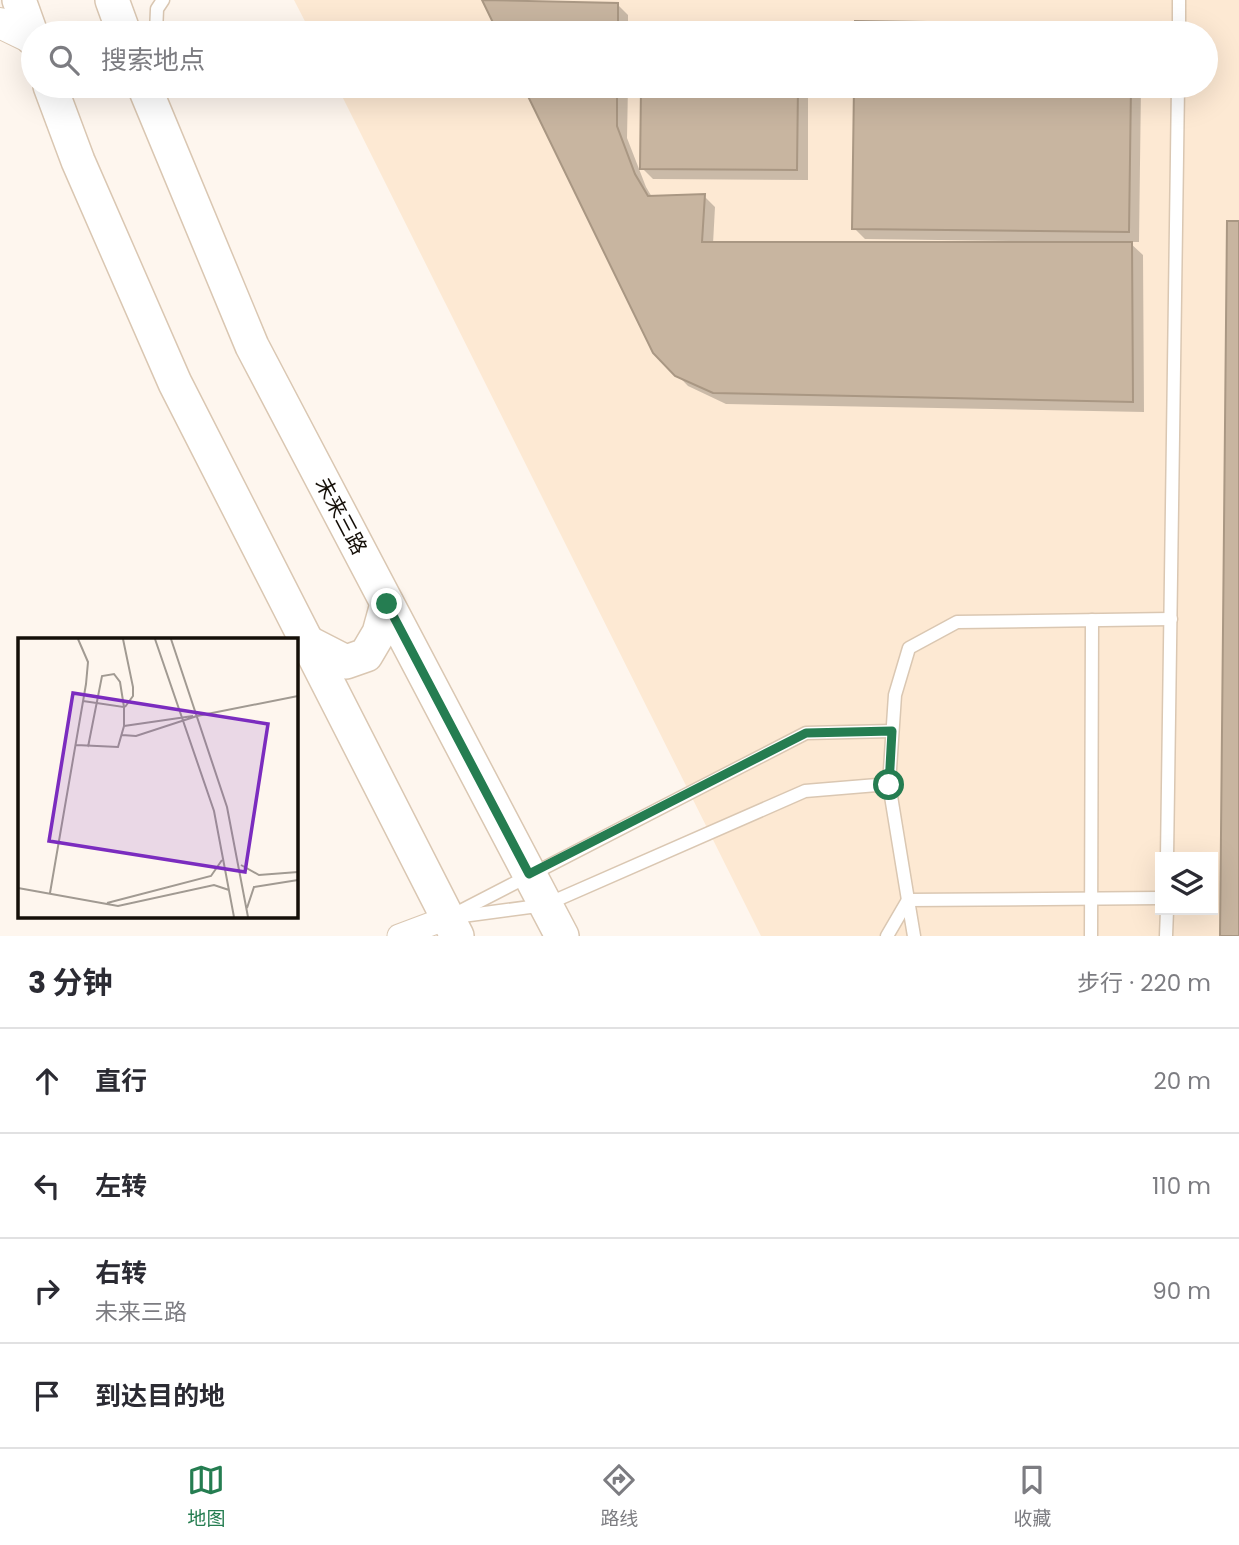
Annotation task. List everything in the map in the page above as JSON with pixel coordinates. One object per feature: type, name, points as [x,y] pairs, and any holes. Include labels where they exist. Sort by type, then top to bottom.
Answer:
[{"type":"main road","points":[[19,0],[27,21]]},
{"type":"main road","points":[[112,0],[120,21]]},
{"type":"main road","points":[[54,98],[78,161],[175,383],[452,927]]},
{"type":"main road","name":"未来三路","points":[[152,98],[252,346],[562,936]]},
{"type":"main road","points":[[307,642],[346,662],[366,655],[379,633],[387,604]]},
{"type":"street","points":[[0,23],[21,33]]},
{"type":"street","points":[[399,936],[452,927]]},
{"type":"lane","points":[[156,21],[157,9],[163,0]]},
{"type":"lane","points":[[1178,21],[1179,0]]},
{"type":"lane","points":[[1167,852],[1178,98]]},
{"type":"lane","points":[[914,936],[889,785],[895,695],[909,648],[957,622],[1171,619]]},
{"type":"lane","points":[[1091,936],[1092,620]]},
{"type":"lane","points":[[452,927],[529,874],[806,733],[892,731]]},
{"type":"lane","points":[[452,927],[545,905],[805,791],[889,785]]},
{"type":"lane","points":[[908,900],[1155,898]]},
{"type":"lane","points":[[887,936],[908,900]]},
{"type":"lane","points":[[1166,936],[1167,915]]},
{"type":"shaded area","points":[[294,0],[1239,0],[1239,936],[761,936],[343,98],[1218,98],[1218,21],[305,21]]},
{"type":"building","points":[[482,0],[618,3],[618,21],[492,21]]},
{"type":"building","points":[[529,98],[617,98],[617,126],[635,174],[648,196],[705,194],[702,242],[1132,242],[1133,402],[713,393],[675,376],[653,353]]},
{"type":"building","points":[[641,98],[798,98],[797,170],[640,169]]},
{"type":"building","points":[[854,98],[1131,98],[1129,232],[852,229]]},
{"type":"building","points":[[1227,221],[1239,221],[1239,936],[1220,936]]},
{"type":"route","points":[[387,604],[529,874],[806,733],[892,731],[889,785]]}]
